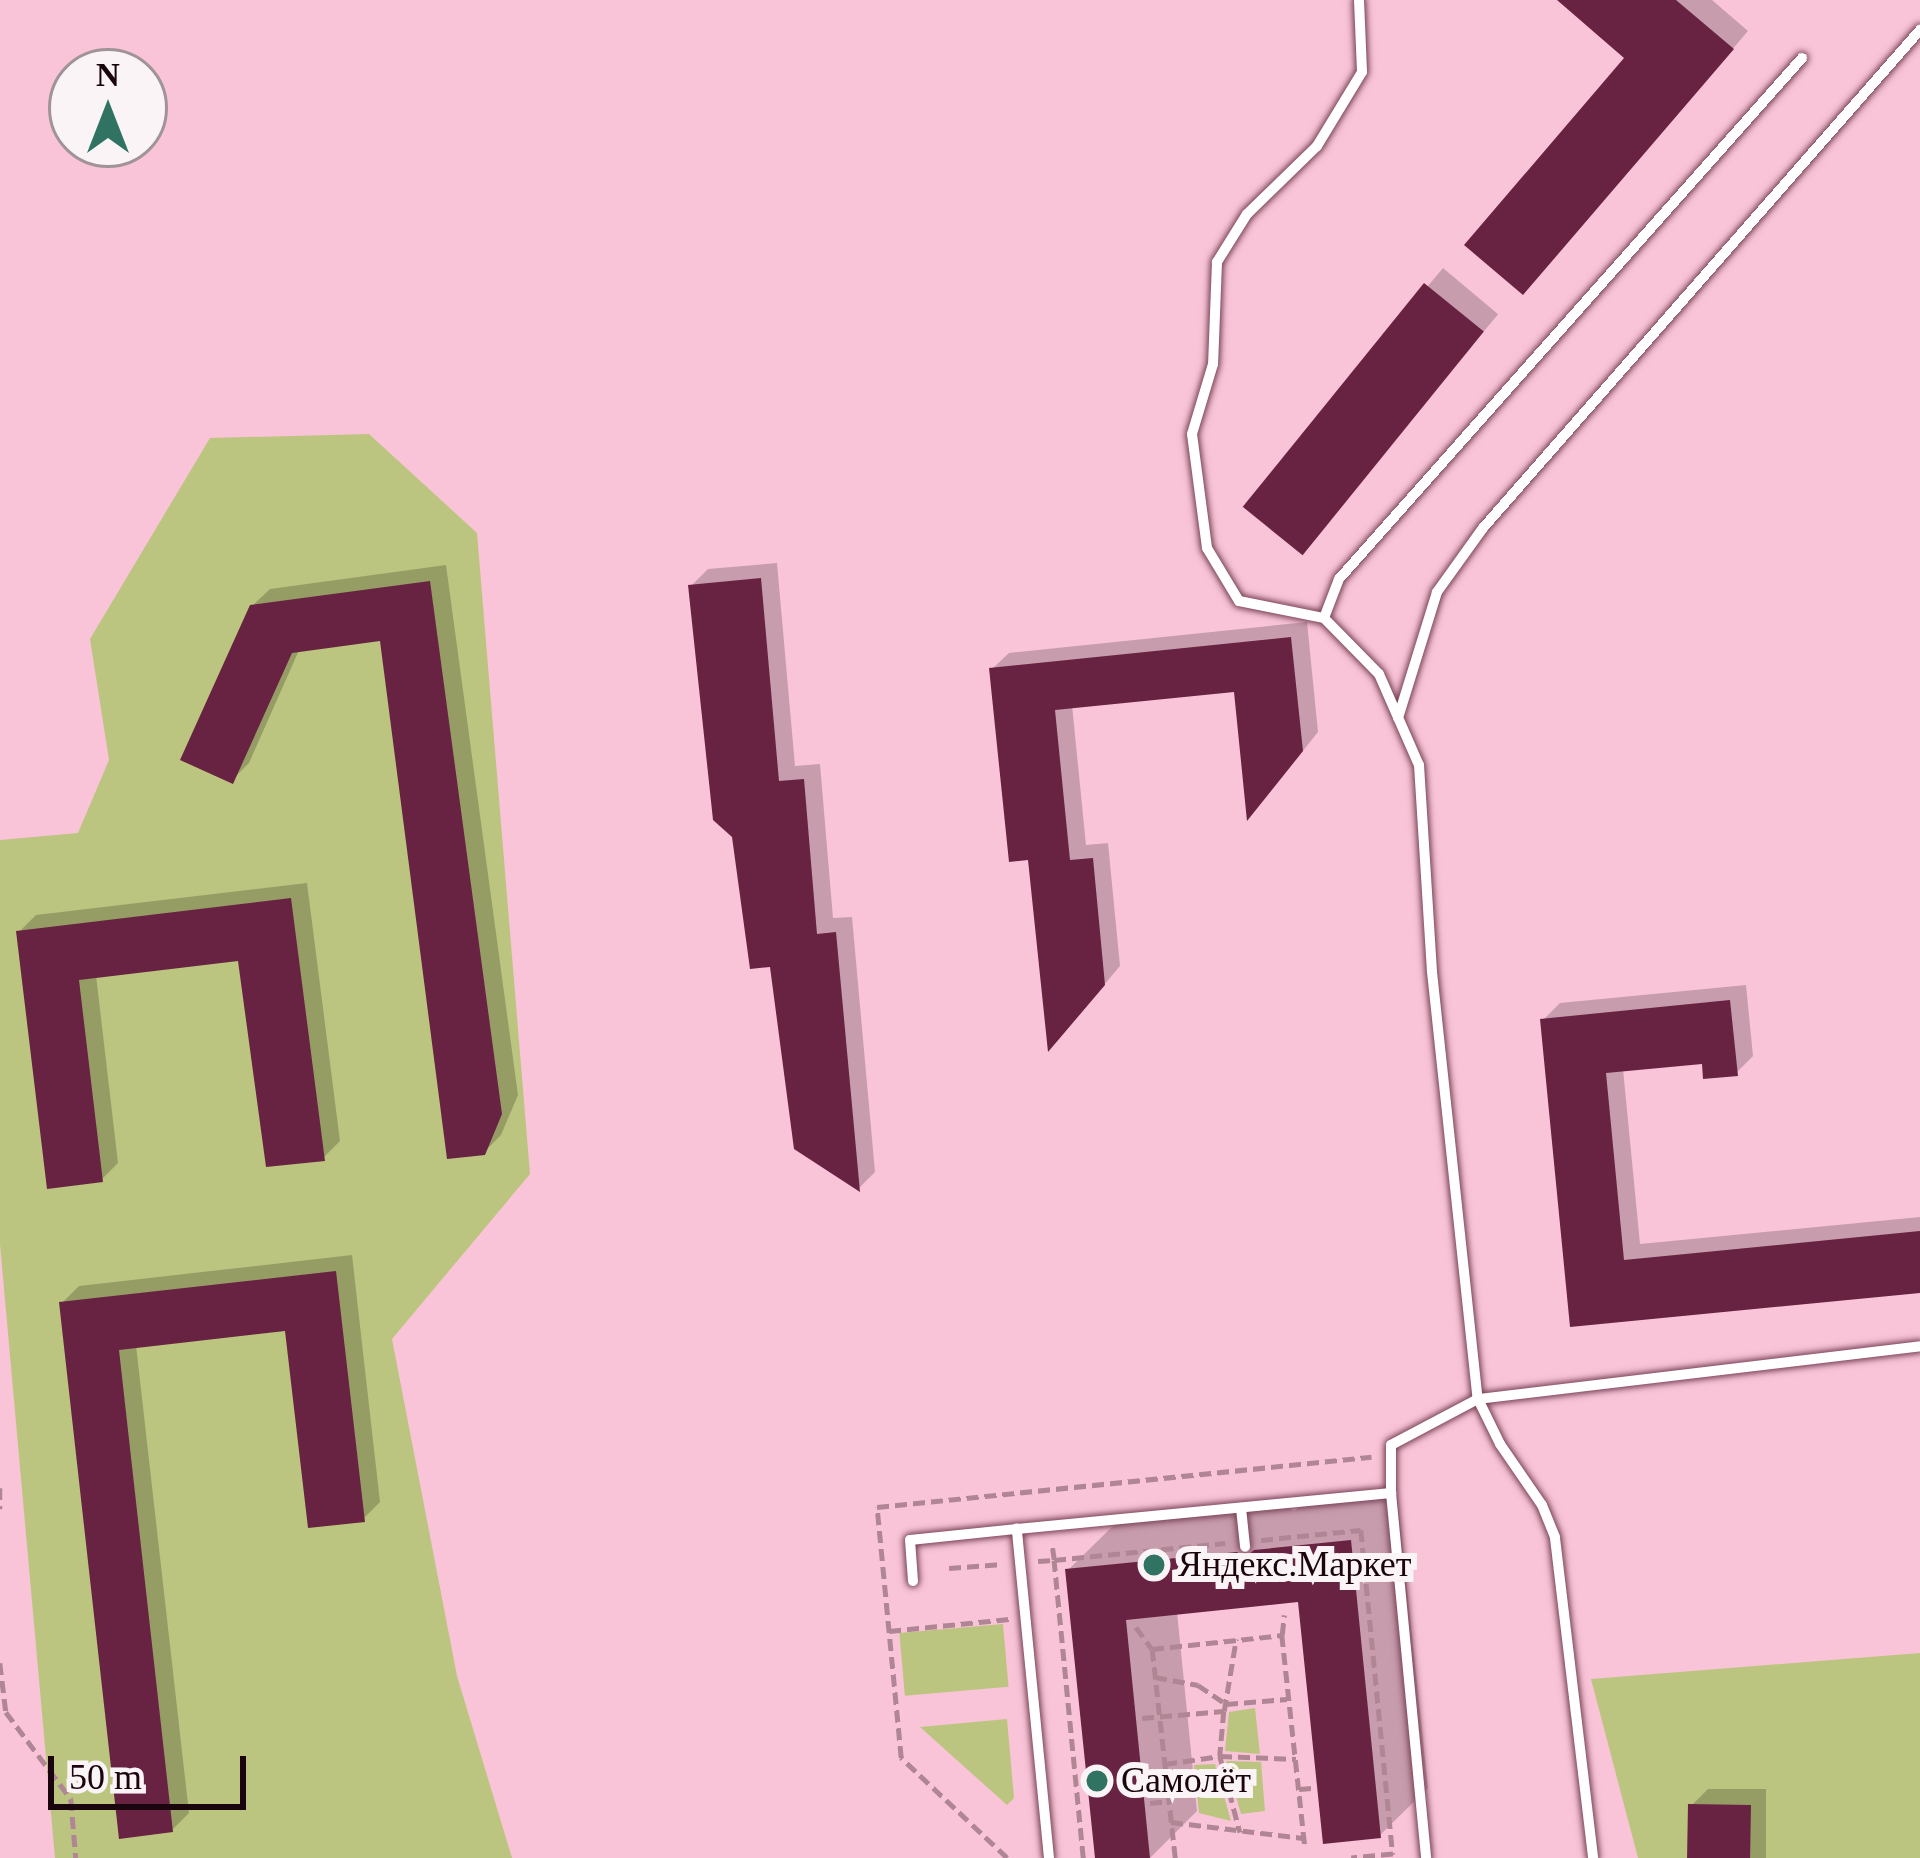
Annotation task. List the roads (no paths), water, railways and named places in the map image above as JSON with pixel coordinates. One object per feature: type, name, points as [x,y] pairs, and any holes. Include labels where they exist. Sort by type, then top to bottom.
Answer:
[{"type":"lane","points":[[1360,0],[1362,72],[1317,146],[1247,214],[1216,262],[1213,364],[1192,434],[1208,548],[1239,601],[1324,618],[1379,674],[1419,765],[1432,972],[1478,1399],[1500,1444],[1542,1505],[1555,1538],[1593,1858]]},
{"type":"lane","points":[[1398,718],[1437,592],[1483,528],[1920,30]]},
{"type":"lane","points":[[1324,618],[1339,579],[1802,58]]},
{"type":"lane","points":[[1426,1858],[1390,1493],[1391,1445],[1478,1399],[1920,1346]]},
{"type":"lane","points":[[913,1581],[910,1540],[1390,1493]]},
{"type":"lane","points":[[1241,1508],[1245,1544]]},
{"type":"lane","points":[[1017,1529],[1049,1858]]},
{"type":"place","name":"Яндекс.Маркет","points":[[1154,1565]]},
{"type":"place","name":"Самолёт","points":[[1097,1781]]}]
